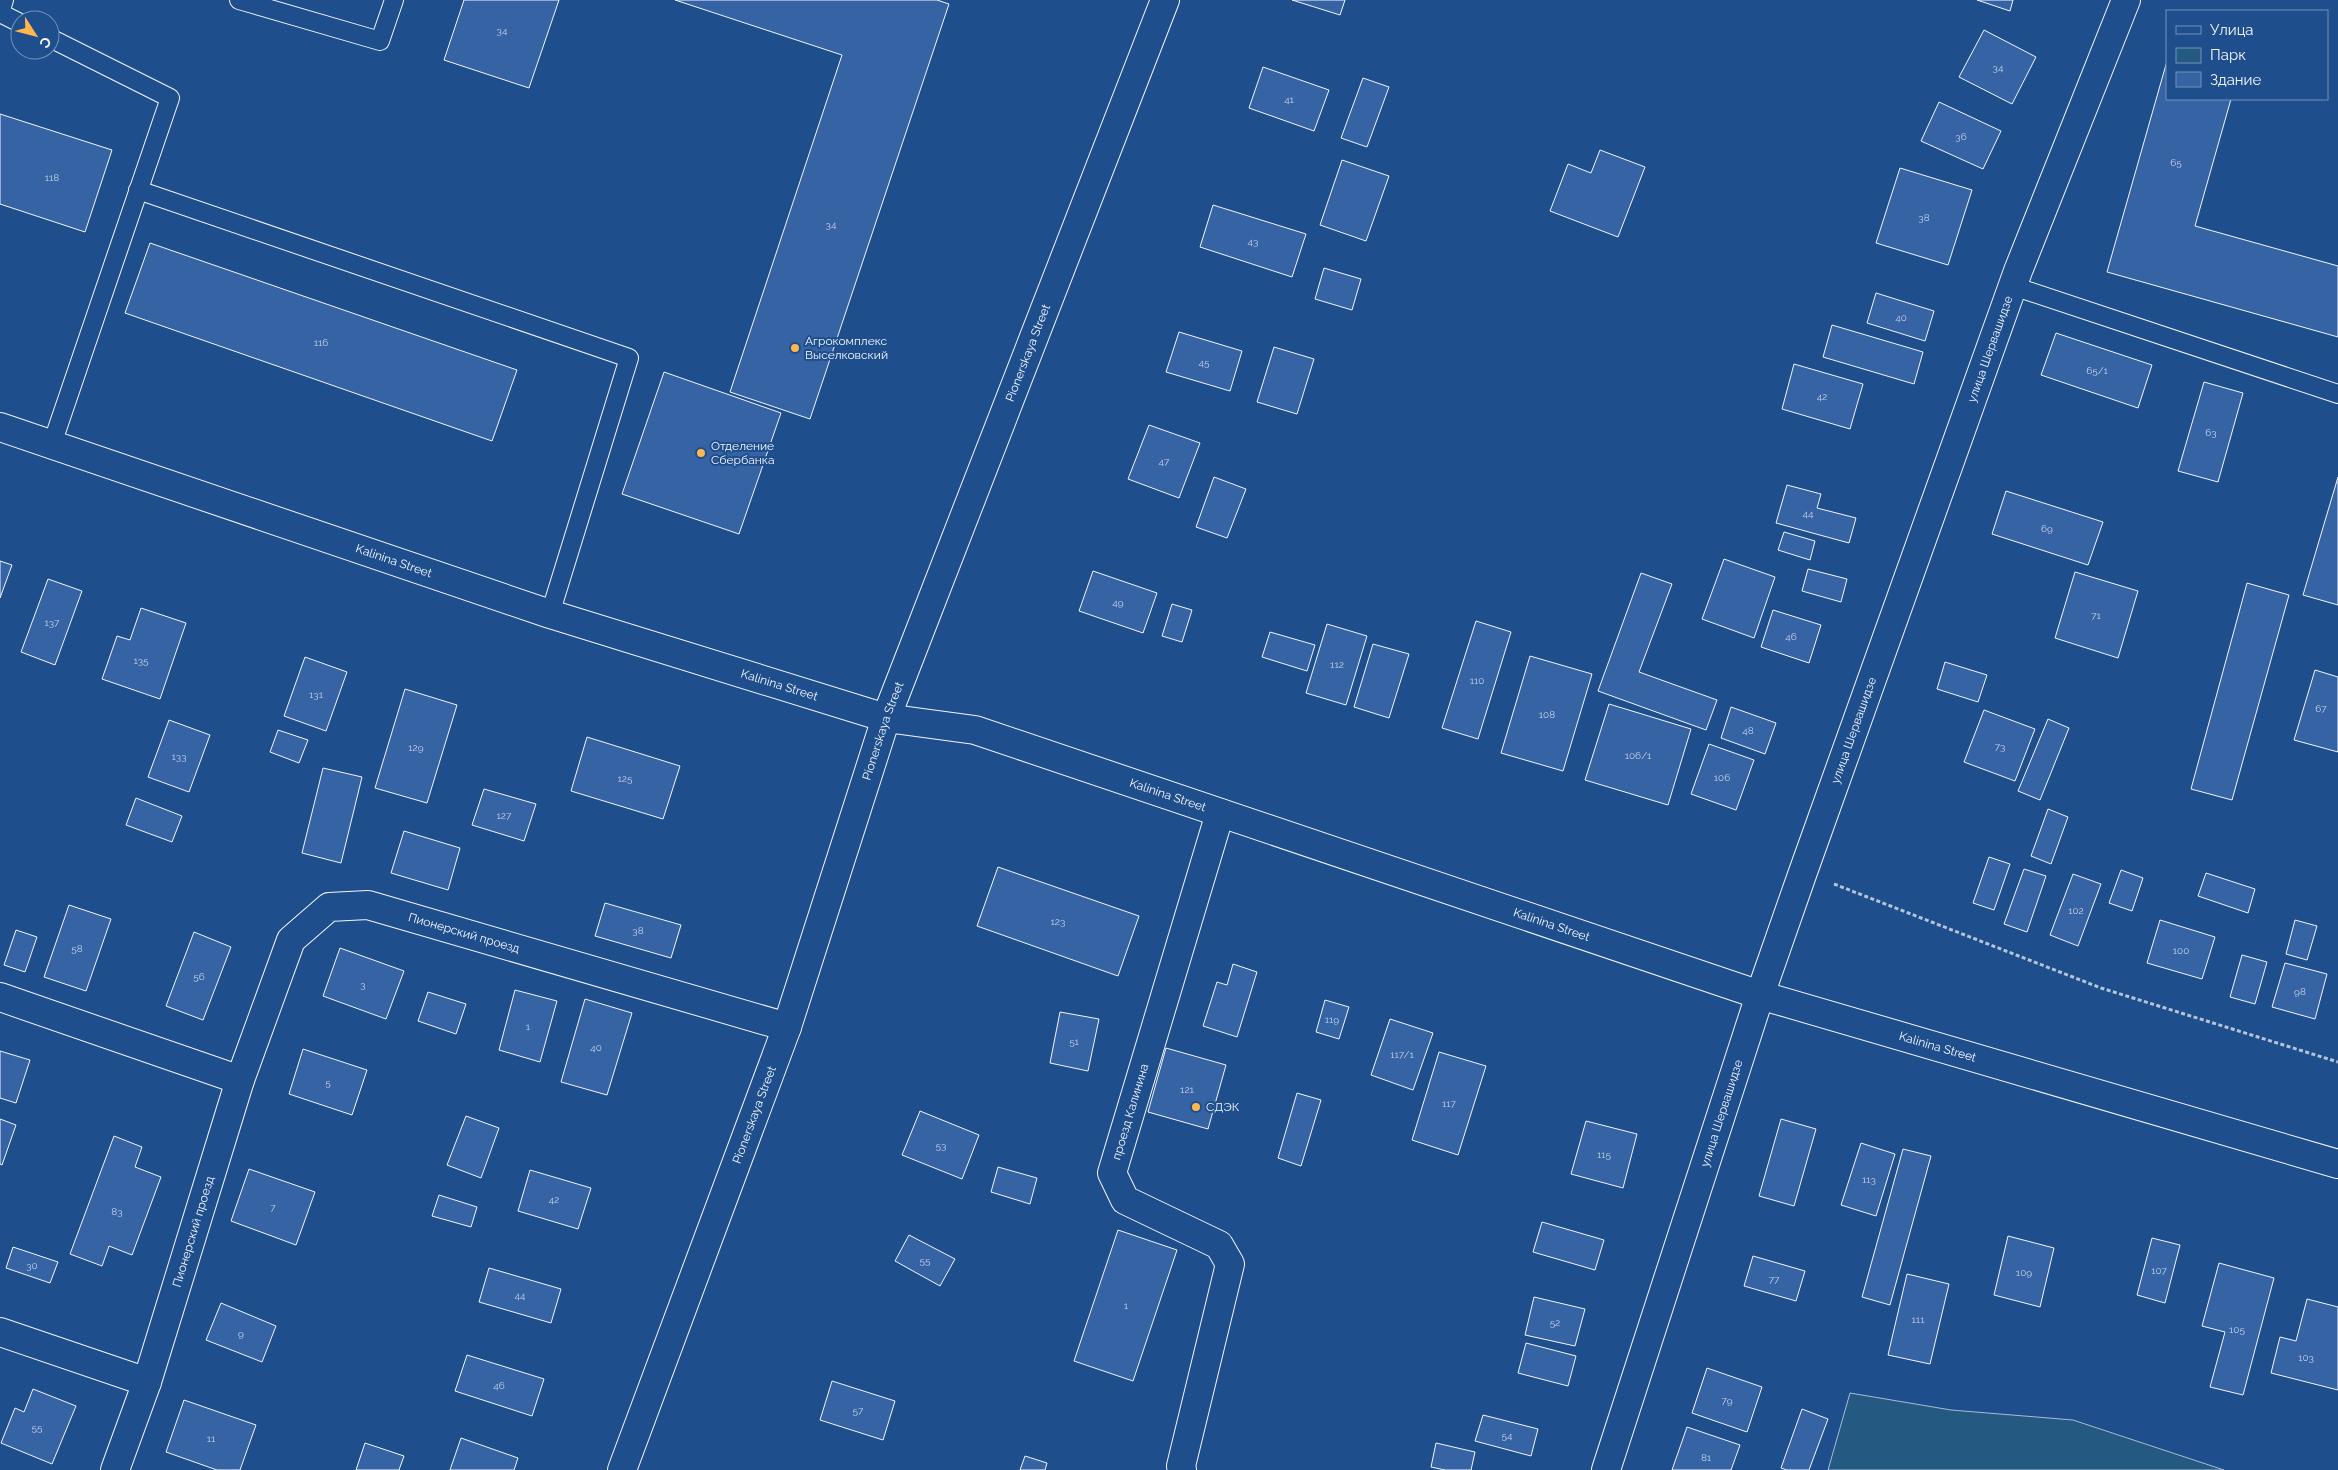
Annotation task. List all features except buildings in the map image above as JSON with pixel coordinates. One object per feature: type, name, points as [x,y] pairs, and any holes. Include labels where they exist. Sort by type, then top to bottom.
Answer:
[{"type":"street","name":"Pionerskaya Street","points":[[622,1470],[787,1027],[886,718],[1165,0]]},
{"type":"street","name":"улица Шервашидзе","points":[[1606,1470],[1760,995],[1803,872],[2013,286],[2126,0]]},
{"type":"street","name":"Kalinina Street","points":[[0,427],[550,614],[886,718],[975,730],[1760,995],[2338,1164]]},
{"type":"street","name":"проезд Калинина","points":[[1182,1470],[1181,1466],[1230,1264],[1219,1245],[1125,1200],[1112,1173],[1220,813]]},
{"type":"street","name":"Пионерский проезд","points":[[115,1470],[147,1382],[240,1080],[291,940],[329,908],[368,905],[787,1027]]},
{"type":"street","points":[[0,997],[240,1080]]},
{"type":"street","points":[[0,1332],[147,1382]]},
{"type":"lane","points":[[4,0],[0,14],[10,18]]},
{"type":"lane","points":[[239,0],[380,41],[394,0]]},
{"type":"lane","points":[[52,444],[170,98],[60,43]]},
{"type":"lane","points":[[138,190],[629,358],[550,614]]},
{"type":"lane","points":[[2013,286],[2338,394]]},
{"type":"path","points":[[1803,872],[2101,988],[2338,1062]]},
{"type":"green space","points":[[1850,1393],[1951,1410],[2073,1420],[2224,1470],[1828,1470]]},
{"type":"place","name":"Агрокомплекс Выселковский","points":[[795,348]]},
{"type":"place","name":"Отделение Сбербанка","points":[[701,453]]},
{"type":"place","name":"СДЭК","points":[[1196,1107]]}]
